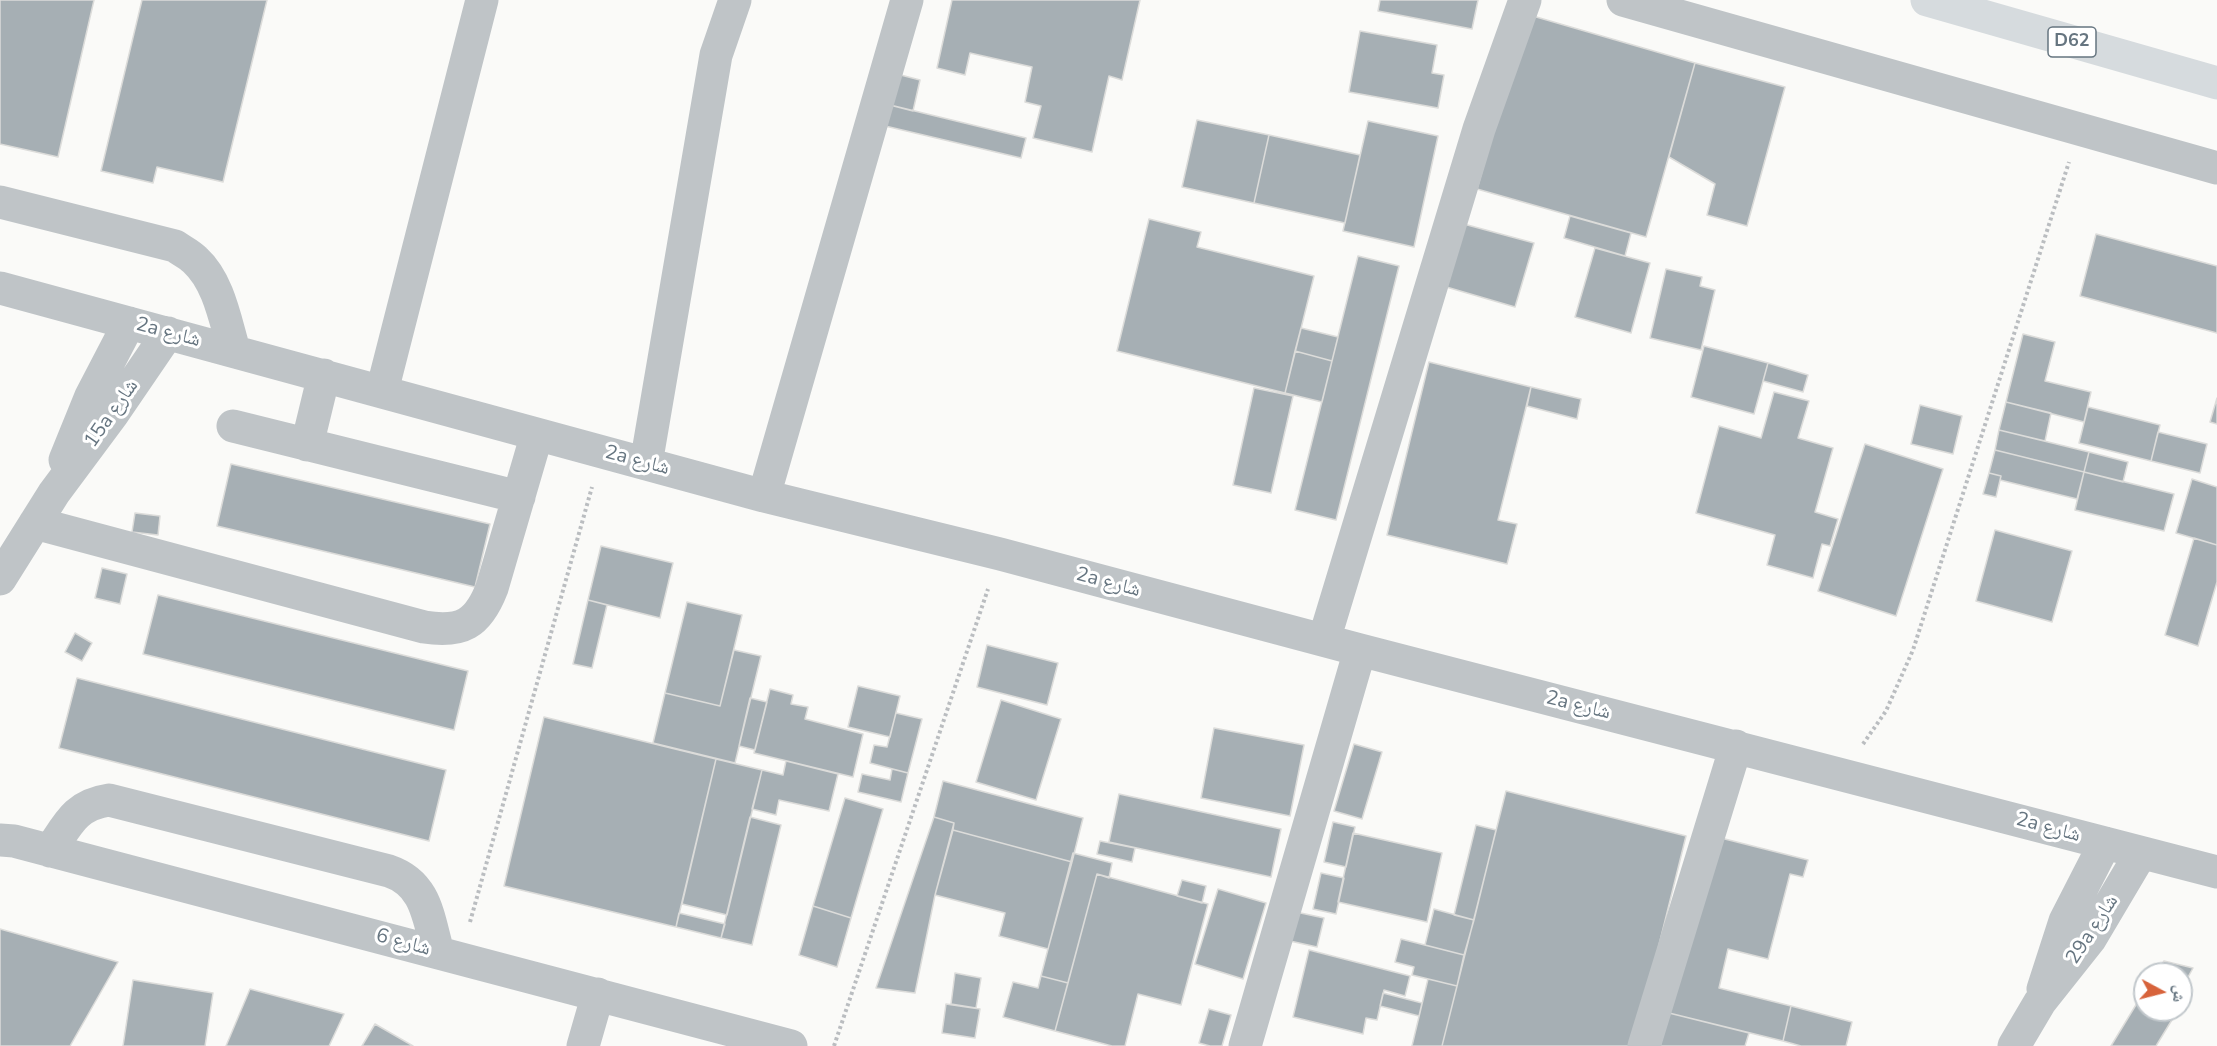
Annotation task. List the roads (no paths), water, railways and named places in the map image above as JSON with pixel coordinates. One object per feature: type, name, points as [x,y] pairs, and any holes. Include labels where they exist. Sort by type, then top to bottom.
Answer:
[{"type":"main road","name":"D62","points":[[1927,0],[2217,83]]},
{"type":"street","points":[[382,391],[482,0]]},
{"type":"street","points":[[646,464],[716,55],[735,0]]},
{"type":"street","points":[[764,496],[906,0]]},
{"type":"street","points":[[1324,640],[1462,183],[1525,0]]},
{"type":"street","points":[[1623,0],[2217,168]]},
{"type":"street","points":[[0,202],[175,246],[195,260],[210,279],[220,302],[234,350]]},
{"type":"street","name":"2a شارع","points":[[0,288],[764,496],[1000,554],[1360,650],[2217,872]]},
{"type":"street","name":"15a شارع","points":[[54,493],[79,424],[129,322]]},
{"type":"street","name":"15a شارع","points":[[0,579],[54,493],[112,416],[168,333]]},
{"type":"street","points":[[307,445],[324,375]]},
{"type":"street","points":[[233,426],[519,497]]},
{"type":"street","points":[[35,523],[446,631],[467,624],[484,609],[537,434]]},
{"type":"street","points":[[1245,1046],[1360,650]]},
{"type":"street","points":[[1644,1046],[1736,746]]},
{"type":"street","points":[[50,851],[79,810],[93,802],[109,800],[389,871],[401,875],[420,893],[449,955]]},
{"type":"street","name":"شارع 6","points":[[5,838],[791,1046]]},
{"type":"street","name":"29a شارع","points":[[2040,1002],[2065,921],[2105,843]]},
{"type":"street","name":"29a شارع","points":[[2014,1046],[2040,1002],[2090,939],[2141,854]]},
{"type":"street","points":[[583,1046],[598,994]]}]
